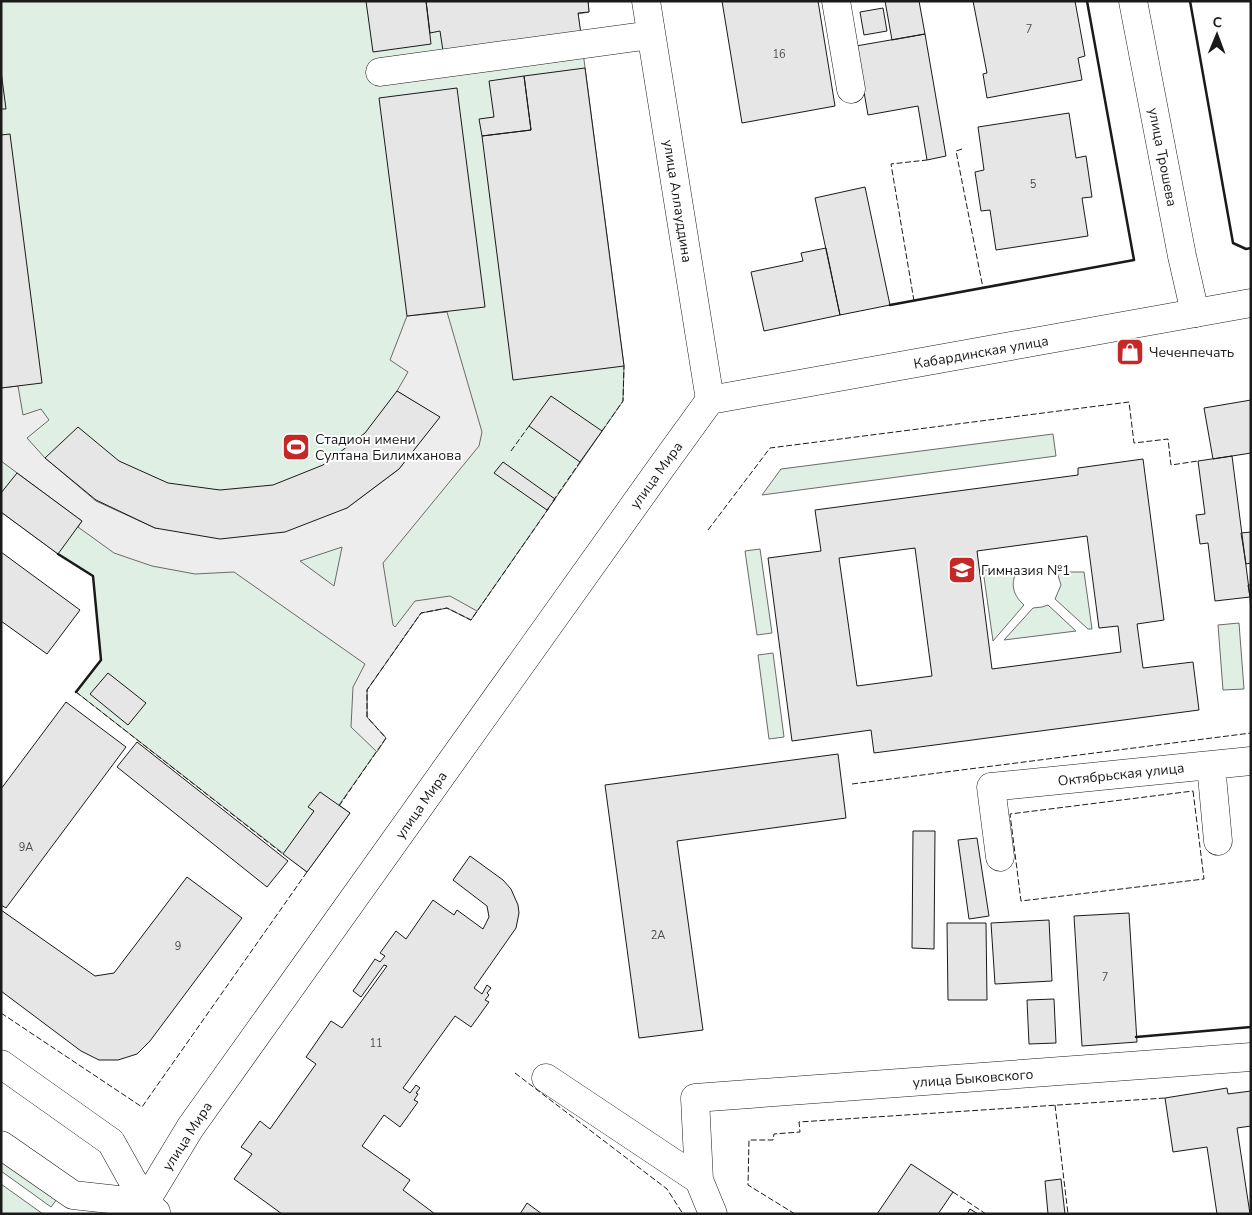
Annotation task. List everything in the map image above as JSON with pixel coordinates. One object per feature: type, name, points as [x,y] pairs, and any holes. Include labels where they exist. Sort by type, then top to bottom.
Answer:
[{"type":"main road","name":"улица Аллауддина","points":[[646,1],[710,400]]},
{"type":"main road","points":[[836,1],[851,89]]},
{"type":"main road","name":"улица Трошева","points":[[1133,1],[1182,256],[1195,313]]},
{"type":"main road","points":[[380,72],[651,35]]},
{"type":"main road","name":"Кабардинская улица","points":[[710,400],[1251,304]]},
{"type":"main road","name":"улица Мира","points":[[147,1210],[190,1128],[710,400]]},
{"type":"main road","name":"Октябрьская улица","points":[[1000,857],[991,787],[1251,761]]},
{"type":"main road","points":[[1211,765],[1218,841]]},
{"type":"main road","name":"улица Быковского","points":[[699,1180],[695,1098],[1251,1057]]},
{"type":"main road","points":[[1,1064],[111,1142],[147,1210]]},
{"type":"main road","points":[[546,1078],[699,1180],[713,1214]]},
{"type":"main road","points":[[1,1145],[73,1195],[147,1210]]},
{"type":"green space","name":"Стадион имени Султана Билимханова","points":[[1,1],[588,1],[589,12],[578,14],[624,366],[623,401],[471,620],[447,608],[421,613],[367,690],[367,717],[386,738],[339,805],[350,813],[307,872],[76,692],[101,660],[93,576],[58,554],[1,512]]},
{"type":"green space","points":[[1053,434],[1056,456],[762,495],[781,469]]},
{"type":"green space","points":[[760,549],[772,633],[757,635],[745,551]]},
{"type":"green space","points":[[983,570],[1017,571],[1013,585],[1017,597],[1024,605],[993,641]]},
{"type":"green space","points":[[1057,572],[1084,572],[1092,629],[1088,629],[1055,599],[1061,585]]},
{"type":"green space","points":[[1048,605],[1076,631],[1004,640],[1033,608]]},
{"type":"green space","points":[[1239,623],[1244,689],[1223,690],[1218,625]]},
{"type":"green space","points":[[773,653],[784,737],[769,739],[758,655]]},
{"type":"green space","points":[[1,1158],[57,1199],[51,1207],[1,1171]]},
{"type":"green space","points":[[1,1184],[43,1214],[1,1214]]},
{"type":"shaded area","points":[[447,312],[482,432],[479,446],[383,563],[393,625],[395,627],[415,601],[450,596],[477,611],[471,620],[447,608],[421,613],[367,690],[367,717],[386,738],[377,752],[351,727],[353,687],[365,664],[234,572],[195,574],[152,566],[114,553],[78,527],[82,521],[1,461],[1,388],[18,386],[23,415],[41,409],[49,420],[27,438],[45,458],[96,501],[155,528],[347,508],[399,469],[439,417],[397,391],[408,372],[390,360],[407,316]],"holes":[[[342,547],[334,586],[300,561]]]},
{"type":"building","points":[[366,1],[426,1],[431,44],[373,52]]},
{"type":"building","points":[[426,1],[588,1],[589,12],[578,13],[581,34],[443,51],[440,31],[430,33]]},
{"type":"building","points":[[722,1],[818,1],[835,106],[742,123]]},
{"type":"building","points":[[885,1],[919,1],[925,34],[892,40]]},
{"type":"building","points":[[973,1],[1075,1],[1085,56],[1078,58],[1082,80],[987,98],[983,74],[987,73]]},
{"type":"building","points":[[883,8],[887,31],[864,35],[860,12]]},
{"type":"building","points":[[925,34],[946,156],[927,160],[918,106],[868,115],[856,46]]},
{"type":"building","points":[[585,68],[624,366],[513,380],[482,136],[531,130],[524,76]]},
{"type":"building","points":[[1,71],[6,109],[1,109]]},
{"type":"building","points":[[524,76],[531,130],[482,136],[479,119],[494,117],[489,81]]},
{"type":"building","points":[[457,88],[485,307],[407,316],[379,98]]},
{"type":"building","points":[[1069,113],[1076,158],[1086,156],[1092,197],[1082,198],[1088,236],[996,250],[990,210],[981,211],[975,172],[984,170],[978,127]]},
{"type":"building","points":[[10,134],[42,383],[1,388],[1,135]]},
{"type":"building","points":[[865,187],[890,305],[840,315],[815,198]]},
{"type":"building","points":[[826,248],[840,315],[764,331],[751,272],[803,261],[801,253]]},
{"type":"building","points":[[397,391],[440,417],[399,469],[347,508],[285,532],[220,539],[155,528],[96,500],[45,458],[78,427],[119,461],[168,483],[220,490],[273,485],[323,465],[365,433]]},
{"type":"building","points":[[551,396],[602,431],[580,462],[529,426]]},
{"type":"building","points":[[1251,400],[1251,453],[1213,459],[1204,408]]},
{"type":"building","points":[[1232,456],[1250,597],[1215,601],[1208,543],[1200,544],[1196,515],[1205,514],[1198,461]]},
{"type":"building","points":[[1143,459],[1164,620],[1137,624],[1143,668],[1193,662],[1199,710],[874,753],[871,730],[792,741],[768,558],[821,551],[815,510],[1078,475],[1078,468]],"holes":[[[1087,536],[1099,628],[1118,626],[1121,652],[992,669],[977,551]],[[915,548],[932,676],[857,686],[839,558]]]},
{"type":"building","points":[[503,462],[555,499],[547,510],[494,473]]},
{"type":"building","points":[[17,473],[82,521],[58,554],[1,512],[1,493]]},
{"type":"building","points":[[1251,532],[1251,563],[1246,564],[1241,533]]},
{"type":"building","points":[[1,552],[80,610],[47,654],[1,621]]},
{"type":"building","points":[[1248,585],[1251,585],[1251,613],[1250,597]]},
{"type":"building","points":[[108,673],[146,703],[128,725],[90,694]]},
{"type":"building","points":[[66,702],[126,747],[6,908],[1,905],[1,789]]},
{"type":"building","points":[[137,742],[288,861],[267,887],[117,767]]},
{"type":"building","points":[[838,754],[846,818],[677,841],[703,1030],[639,1038],[605,785]]},
{"type":"building","points":[[320,792],[350,813],[307,872],[283,854],[314,811],[308,807]]},
{"type":"building","points":[[913,831],[935,831],[934,949],[912,948]]},
{"type":"building","points":[[977,838],[989,916],[969,919],[958,840]]},
{"type":"building","points":[[470,856],[503,880],[511,889],[518,905],[519,913],[516,928],[474,988],[482,994],[487,985],[491,988],[485,1000],[489,1002],[471,1027],[455,1016],[403,1088],[410,1093],[416,1085],[420,1088],[414,1100],[418,1102],[400,1127],[384,1115],[362,1146],[410,1180],[403,1190],[435,1214],[282,1214],[234,1179],[252,1154],[241,1147],[260,1121],[270,1129],[316,1064],[306,1057],[331,1021],[342,1028],[387,966],[384,965],[361,997],[353,991],[375,959],[380,962],[385,956],[380,953],[396,931],[406,939],[433,900],[454,915],[457,910],[483,929],[489,917],[487,906],[453,880]]},
{"type":"building","points":[[187,877],[242,918],[150,1041],[137,1054],[118,1060],[99,1060],[81,1051],[1,991],[1,910],[95,976],[114,973]]},
{"type":"building","points":[[1129,913],[1137,1042],[1082,1046],[1074,916]]},
{"type":"building","points":[[1049,920],[1052,981],[995,984],[991,923]]},
{"type":"building","points":[[947,923],[986,923],[987,1000],[948,1000]]},
{"type":"building","points":[[1054,999],[1056,1043],[1029,1044],[1027,1000]]},
{"type":"building","points":[[1227,1088],[1228,1094],[1251,1091],[1251,1126],[1237,1128],[1250,1214],[1217,1214],[1207,1147],[1173,1152],[1165,1098]]},
{"type":"building","points":[[911,1164],[953,1192],[938,1214],[877,1214]]},
{"type":"building","points":[[1061,1179],[1065,1214],[1048,1214],[1045,1181]]},
{"type":"building","points":[[527,1203],[542,1214],[520,1214]]},
{"type":"building","points":[[970,1209],[978,1214],[967,1214]]},
{"type":"fence","points":[[962,149],[956,151],[983,288]]},
{"type":"fence","points":[[914,301],[891,164],[927,160]]},
{"type":"fence","points":[[602,431],[623,401],[624,366]]},
{"type":"fence","points":[[708,530],[770,448],[1129,402],[1134,443],[1168,439],[1171,465],[1198,461]]},
{"type":"fence","points":[[511,451],[529,426]]},
{"type":"fence","points":[[553,501],[580,462]]},
{"type":"fence","points":[[339,806],[386,738],[367,717],[367,690],[421,613],[447,608],[471,620],[549,508]]},
{"type":"fence","points":[[76,692],[283,854]]},
{"type":"fence","points":[[852,784],[1251,733]]},
{"type":"fence","points":[[1193,791],[1204,879],[1021,901],[1010,814],[1193,791]]},
{"type":"fence","points":[[1,1013],[142,1107],[307,872]]},
{"type":"fence","points":[[515,1073],[667,1189],[683,1214]]},
{"type":"fence","points":[[795,1214],[748,1185],[749,1140],[773,1140],[774,1134],[800,1132],[799,1122],[1165,1098]]},
{"type":"fence","points":[[1055,1105],[1068,1214]]},
{"type":"fence","points":[[953,1192],[986,1214]]},
{"type":"wall","points":[[890,305],[1134,260],[1087,1]]},
{"type":"wall","points":[[1190,1],[1233,243],[1246,249],[1251,248]]},
{"type":"wall","points":[[58,554],[93,576],[101,660],[76,692]]},
{"type":"wall","points":[[1136,1037],[1251,1027]]},
{"type":"place","name":"Чеченпечать","points":[[1130,352]]},
{"type":"place","name":"Стадион имени Султана Билимханова","points":[[296,447]]},
{"type":"place","name":"Гимназия №1","points":[[962,570]]}]
